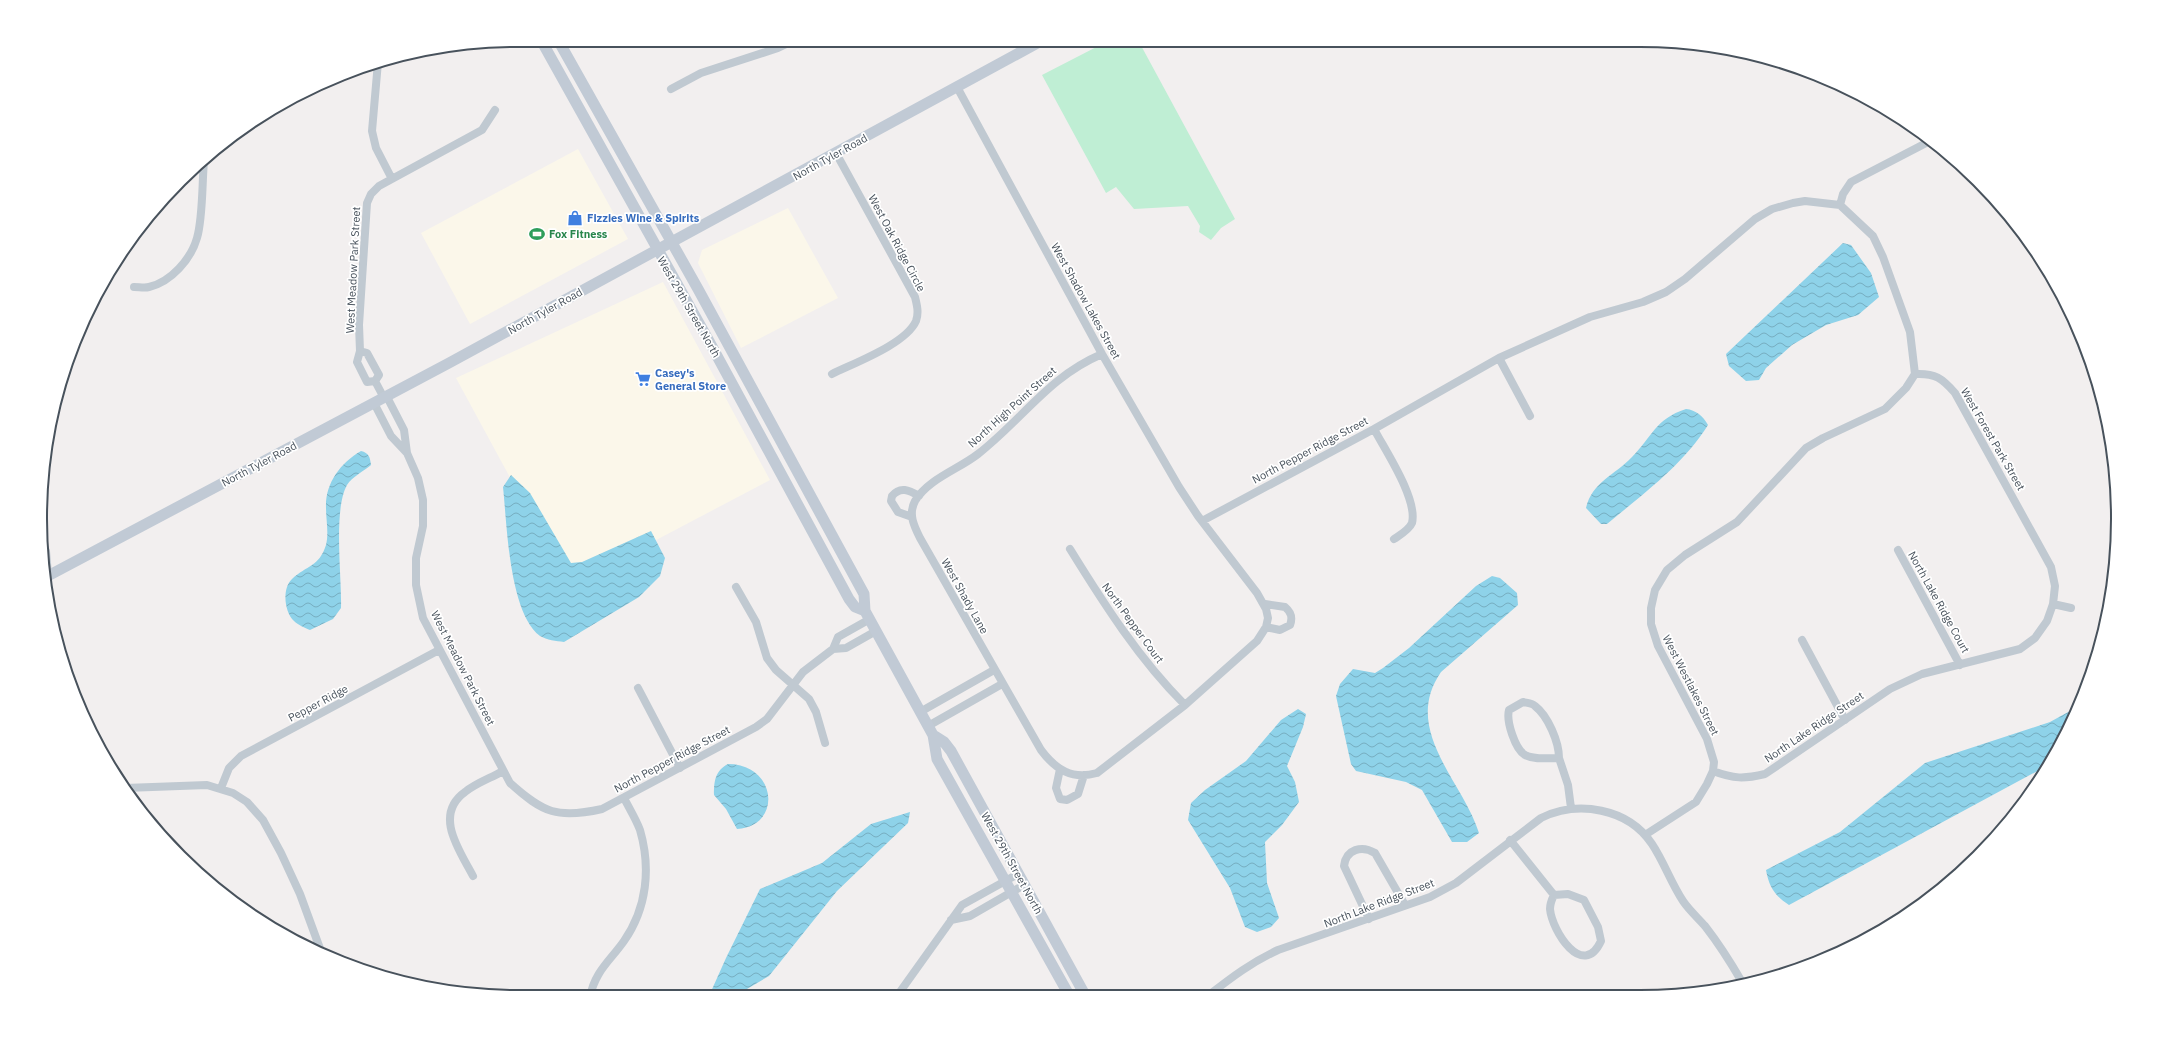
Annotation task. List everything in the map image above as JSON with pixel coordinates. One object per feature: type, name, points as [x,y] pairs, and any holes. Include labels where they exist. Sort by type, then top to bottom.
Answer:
[{"type":"main road","name":"West 29th Street North","points":[[545,47],[849,599],[855,608],[867,615]]},
{"type":"main road","name":"West 29th Street North","points":[[562,47],[671,242],[864,594],[867,615],[931,731],[937,759],[1011,894],[1066,990]]},
{"type":"main road","name":"North Tyler Road","points":[[50,572],[382,399],[1030,47]]},
{"type":"main road","points":[[751,419],[764,412]]},
{"type":"main road","name":"West 29th Street North","points":[[931,731],[951,750],[1082,990]]},
{"type":"street","points":[[671,89],[701,73],[776,47]]},
{"type":"street","points":[[377,69],[372,131],[376,148],[392,179]]},
{"type":"street","name":"West Shadow Lakes Street","points":[[957,87],[1102,354],[1179,487],[1202,521]]},
{"type":"street","name":"West Meadow Park Street","points":[[360,351],[367,353],[379,375],[375,381],[367,382],[357,362],[360,351],[359,325],[367,203],[371,194],[379,186],[482,130],[495,110]]},
{"type":"street","points":[[1915,374],[1910,332],[1883,257],[1873,236],[1840,205],[1843,194],[1851,182],[1926,143]]},
{"type":"street","name":"West Oak Ridge Circle","points":[[832,374],[907,334],[916,321],[918,308],[915,296],[836,153]]},
{"type":"street","points":[[134,287],[149,287],[161,282],[176,272],[193,249],[197,237],[203,168]]},
{"type":"street","name":"North Pepper Ridge Street","points":[[1202,521],[1374,429],[1499,358],[1590,317],[1643,302],[1666,292],[1685,279],[1755,219],[1772,209],[1793,203],[1806,202],[1840,205]]},
{"type":"street","name":"North High Point Street","points":[[912,517],[913,507],[919,496],[927,487],[979,453],[1053,383],[1083,362],[1102,354]]},
{"type":"street","points":[[1499,358],[1530,416]]},
{"type":"street","name":"West Forest Park Street","points":[[1915,374],[1929,373],[1945,381],[1955,393],[1967,412],[2051,567],[2055,586],[2053,604]]},
{"type":"street","name":"West Westlakes Street","points":[[1713,772],[1714,762],[1707,739],[1658,646],[1651,624],[1651,608],[1655,590],[1667,570],[1686,555],[1737,522],[1806,448],[1823,438],[1886,409],[1906,388],[1915,374]]},
{"type":"street","name":"West Meadow Park Street","points":[[375,381],[382,399],[391,436],[407,453]]},
{"type":"street","name":"West Meadow Park Street","points":[[382,399],[404,430],[407,453],[418,478],[423,500],[423,526],[416,558],[416,585],[423,618],[503,771]]},
{"type":"street","points":[[1374,429],[1408,494],[1412,512],[1412,523],[1404,533],[1394,539]]},
{"type":"street","points":[[912,517],[898,512],[891,501],[892,496],[900,490],[905,489],[919,496]]},
{"type":"street","name":"West Shady Lane","points":[[912,517],[920,538],[1002,684]]},
{"type":"street","points":[[931,731],[1002,684],[1041,750],[1060,770],[1076,775],[1084,775],[1097,773],[1185,705],[1257,641],[1266,627],[1268,618],[1265,604],[1202,521]]},
{"type":"street","name":"North Pepper Court","points":[[1070,549],[1137,649],[1163,683],[1185,705]]},
{"type":"street","name":"North Lake Ridge Court","points":[[1898,550],[1960,665]]},
{"type":"street","points":[[736,587],[756,622],[767,658],[776,670],[793,683],[809,699],[816,712],[825,743]]},
{"type":"street","points":[[1265,604],[1285,607],[1291,614],[1290,625],[1280,630],[1266,627]]},
{"type":"street","points":[[2053,604],[2071,608]]},
{"type":"street","name":"North Lake Ridge Street","points":[[1713,772],[1730,778],[1747,778],[1765,774],[1890,689],[1906,681],[1922,674],[2020,649],[2035,638],[2047,621],[2053,604]]},
{"type":"street","name":"North Pepper Ridge Street","points":[[503,771],[510,784],[531,802],[544,809],[570,814],[602,809],[680,768],[767,719],[793,683],[803,672],[833,649],[838,638],[867,615]]},
{"type":"street","name":"North Pepper Ridge Street","points":[[833,649],[846,648],[876,631]]},
{"type":"street","points":[[1802,640],[1845,720]]},
{"type":"street","name":"Pepper Ridge","points":[[221,788],[229,768],[242,756],[439,650]]},
{"type":"street","points":[[920,712],[994,670]]},
{"type":"street","points":[[638,688],[680,768]]},
{"type":"street","points":[[1558,758],[1537,758],[1523,754],[1509,728],[1507,720],[1509,710],[1523,702],[1534,705],[1538,708],[1554,736],[1559,749],[1558,758],[1568,785],[1571,808]]},
{"type":"street","points":[[1060,770],[1056,788],[1060,799],[1067,800],[1078,794],[1084,775]]},
{"type":"street","points":[[474,876],[452,835],[449,822],[452,809],[465,792],[503,771]]},
{"type":"street","points":[[1713,772],[1703,794],[1696,802],[1645,835],[1653,844],[1684,902],[1721,948],[1740,979]]},
{"type":"street","points":[[131,788],[207,785],[221,788],[247,802],[263,820],[300,894],[319,945]]},
{"type":"street","points":[[591,990],[602,967],[624,941],[637,920],[646,881],[647,865],[639,830],[624,798]]},
{"type":"street","name":"North Lake Ridge Street","points":[[1215,990],[1258,959],[1278,950],[1430,897],[1456,883],[1510,840],[1541,818],[1556,811],[1571,808],[1588,808],[1606,812],[1627,820],[1645,835]]},
{"type":"street","points":[[1510,840],[1554,894],[1576,896],[1584,900],[1600,933],[1601,942],[1594,952],[1587,955],[1579,955],[1566,946],[1552,917],[1551,902],[1554,894]]},
{"type":"street","points":[[1369,919],[1344,866],[1345,859],[1350,853],[1358,848],[1368,848],[1375,853],[1405,905]]},
{"type":"street","points":[[901,990],[962,905],[1018,874]]},
{"type":"street","points":[[951,920],[970,916],[1024,886]]},
{"type":"street","points":[[979,896],[985,908]]},
{"type":"shaded area","points":[[578,149],[628,239],[470,324],[421,233]]},
{"type":"shaded area","points":[[788,208],[838,298],[741,348],[698,263],[702,250]]},
{"type":"shaded area","points":[[663,282],[770,480],[569,586],[456,378]]},
{"type":"green space","points":[[1096,47],[1142,47],[1235,219],[1221,228],[1211,240],[1199,232],[1200,226],[1188,206],[1134,209],[1116,187],[1106,193],[1042,75]]},
{"type":"water","points":[[1843,243],[1851,245],[1871,273],[1879,297],[1858,315],[1826,325],[1792,345],[1766,368],[1759,380],[1746,381],[1729,366],[1726,354]]},
{"type":"water","points":[[1686,409],[1699,414],[1708,425],[1698,440],[1662,478],[1607,524],[1601,524],[1586,508],[1593,492],[1639,450],[1661,423],[1667,418]]},
{"type":"water","points":[[361,451],[369,456],[371,465],[349,482],[343,496],[340,510],[339,544],[341,608],[333,619],[310,630],[297,624],[288,612],[286,606],[287,588],[289,583],[297,574],[320,558],[326,545],[326,499],[331,483],[340,468]]},
{"type":"water","points":[[511,475],[530,493],[571,563],[582,562],[651,531],[665,558],[660,576],[639,597],[564,642],[540,636],[530,625],[522,608],[511,567],[503,487]]},
{"type":"water","points":[[1492,576],[1500,578],[1517,593],[1518,605],[1441,672],[1430,693],[1428,714],[1431,735],[1439,755],[1461,794],[1479,833],[1467,842],[1452,842],[1422,790],[1406,782],[1356,771],[1351,764],[1336,696],[1340,684],[1353,669],[1375,673],[1383,668],[1409,648],[1476,586]]},
{"type":"water","points":[[1298,709],[1306,714],[1303,727],[1287,766],[1295,782],[1299,802],[1282,825],[1265,842],[1267,883],[1279,918],[1271,927],[1257,932],[1245,927],[1230,888],[1188,820],[1191,803],[1205,790],[1246,761],[1281,720]]},
{"type":"water","points":[[2069,711],[2048,754],[2038,771],[1789,905],[1773,890],[1766,870],[1840,832],[1925,763],[2050,722]]},
{"type":"water","points":[[728,764],[744,767],[757,774],[765,784],[768,795],[767,807],[762,818],[752,825],[737,829],[726,809],[714,795],[716,777],[720,770]]},
{"type":"water","points":[[910,812],[908,823],[837,891],[769,976],[745,990],[712,990],[760,889],[822,863],[871,824]]},
{"type":"place","name":"Fizzies Wine & Spirits","points":[[575,218]]},
{"type":"place","name":"Fox Fitness","points":[[537,234]]},
{"type":"place","name":"Casey's General Store","points":[[643,379]]}]
